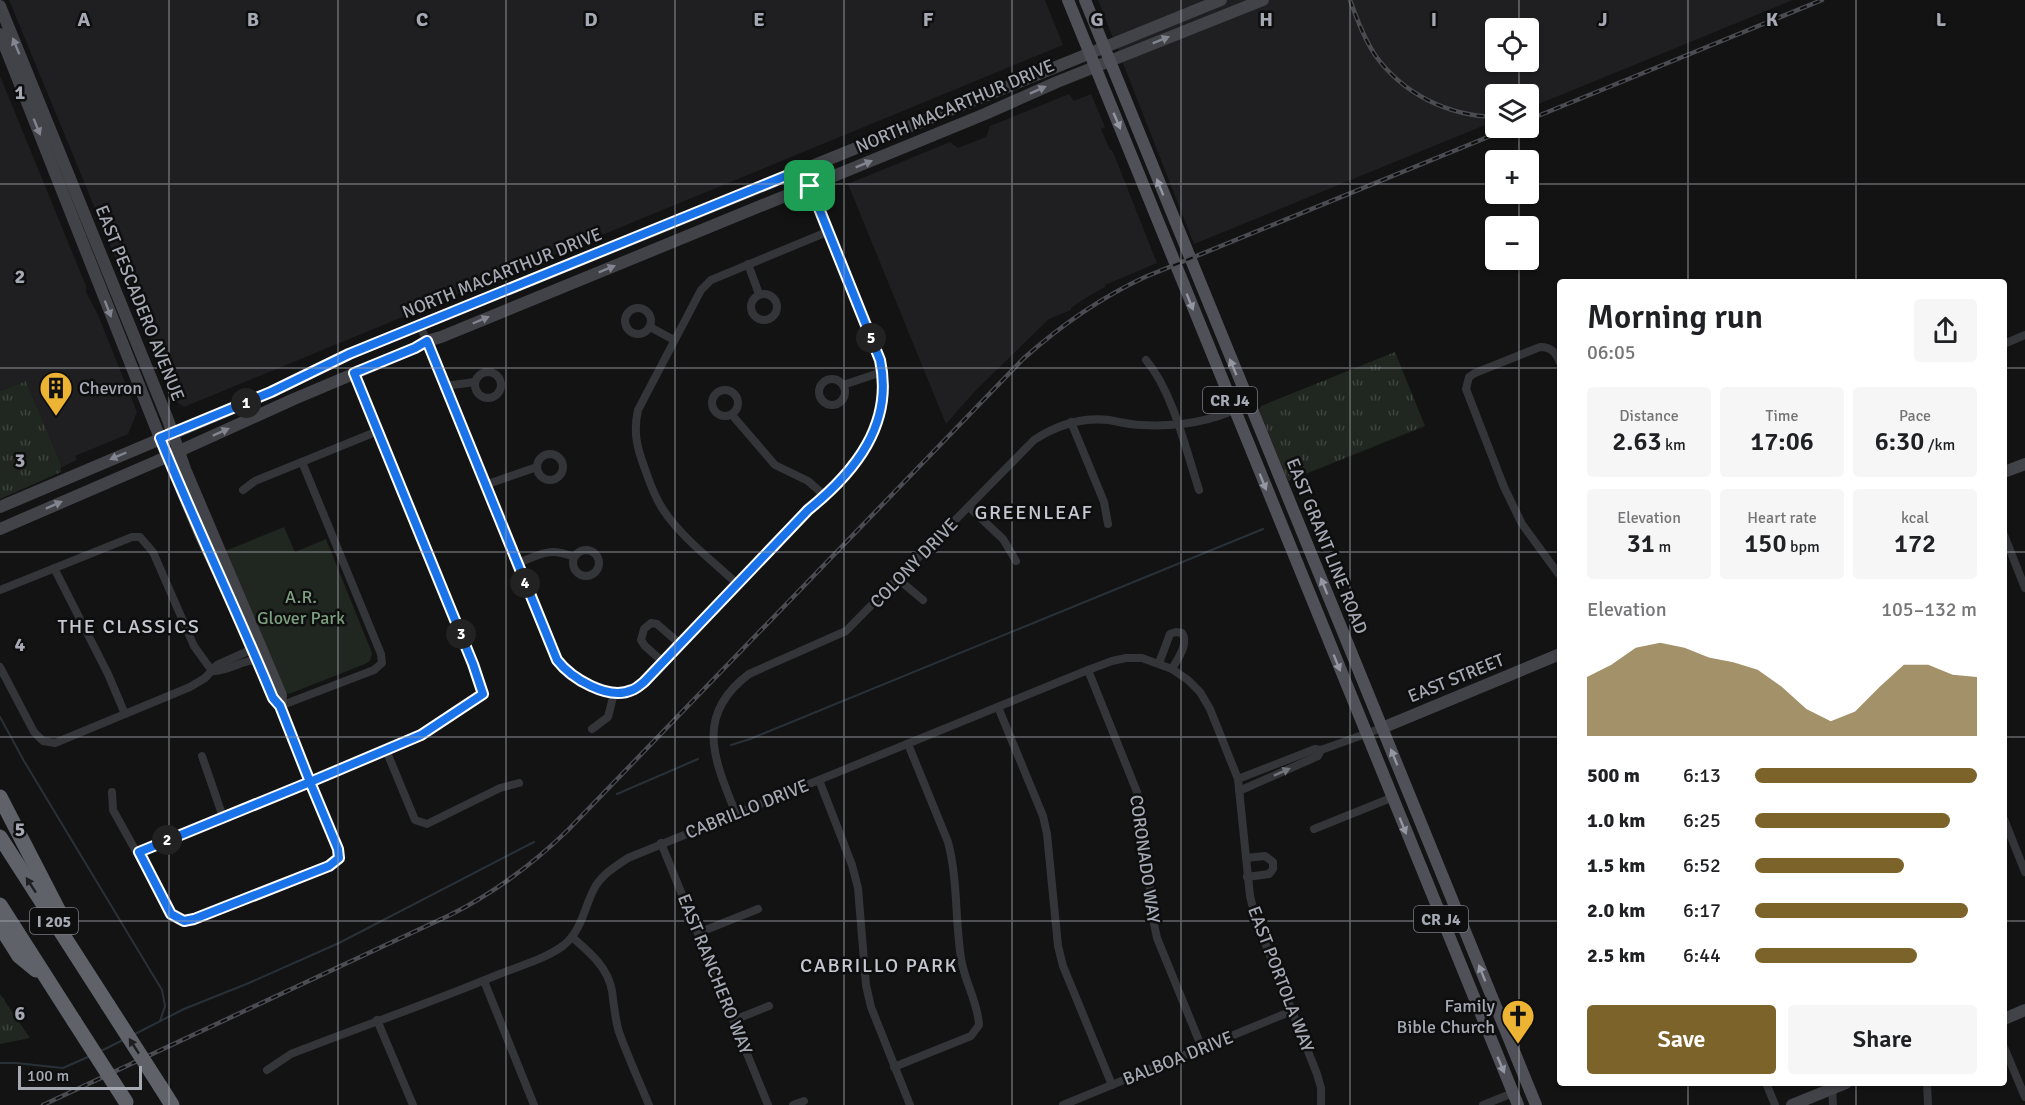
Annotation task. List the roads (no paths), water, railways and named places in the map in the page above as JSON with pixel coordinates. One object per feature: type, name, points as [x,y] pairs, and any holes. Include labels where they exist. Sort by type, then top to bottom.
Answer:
[{"type":"highway","points":[[0,797],[64,919],[82,966]]},
{"type":"highway","name":"I 205","points":[[0,837],[172,1105]]},
{"type":"highway","name":"I 205","points":[[0,904],[127,1103]]},
{"type":"highway","points":[[0,926],[19,956],[50,983]]},
{"type":"main road","name":"EAST GRANT LINE ROAD","points":[[1068,0],[1391,798],[1518,1105]]},
{"type":"main road","name":"EAST GRANT LINE ROAD","points":[[1085,0],[1536,1105]]},
{"type":"main road","name":"NORTH MACARTHUR DRIVE","points":[[0,507],[271,392],[349,354],[1221,0]]},
{"type":"main road","name":"NORTH MACARTHUR DRIVE","points":[[0,529],[427,341],[1263,0]]},
{"type":"main road","name":"EAST PESCADERO AVENUE","points":[[0,6],[173,454],[200,534],[273,698],[280,706]]},
{"type":"main road","name":"EAST PESCADERO AVENUE","points":[[0,34],[166,436]]},
{"type":"main road","name":"EAST PESCADERO AVENUE","points":[[173,454],[223,561],[281,695],[280,706]]},
{"type":"main road","points":[[2007,471],[2025,464]]},
{"type":"main road","name":"EAST STREET","points":[[1382,728],[1557,655]]},
{"type":"main road","points":[[2007,1018],[2025,1010]]},
{"type":"main road","points":[[1792,1105],[1838,1086]]},
{"type":"street","points":[[420,325],[557,660],[579,681],[614,693],[632,690],[644,682],[808,510],[825,496],[858,459],[870,441],[878,421],[883,398],[880,360],[803,169]]},
{"type":"street","points":[[737,584],[680,530],[665,512],[653,492],[635,439],[638,410],[701,290],[711,280],[827,232]]},
{"type":"street","points":[[747,264],[759,294]]},
{"type":"street","points":[[650,327],[674,340]]},
{"type":"street","points":[[2007,343],[2025,335]]},
{"type":"street","points":[[1557,354],[1548,347],[1540,347],[1475,373],[1469,377],[1466,389],[1504,487],[1522,524],[1557,572]]},
{"type":"street","points":[[1146,360],[1157,374],[1178,424],[1199,490]]},
{"type":"street","points":[[843,385],[882,372]]},
{"type":"street","points":[[139,852],[421,735],[483,694],[473,664],[354,373]]},
{"type":"street","points":[[445,386],[475,382]]},
{"type":"street","name":"COLONY DRIVE","points":[[736,814],[718,768],[713,746],[717,712],[737,683],[749,674],[846,631],[1034,440],[1048,431],[1071,422],[1094,419],[1140,425],[1200,423],[1235,411],[1249,402]]},
{"type":"street","points":[[732,414],[775,465],[808,481],[825,496]]},
{"type":"street","points":[[1071,422],[1104,502],[1108,524]]},
{"type":"street","points":[[243,490],[255,481],[378,431]]},
{"type":"street","points":[[112,792],[113,810],[139,852],[171,914],[184,921],[329,866],[339,858],[338,849],[280,706],[374,670],[382,663],[381,654],[302,462]]},
{"type":"street","points":[[485,485],[537,467]]},
{"type":"street","points":[[969,507],[1003,539],[1016,561]]},
{"type":"street","points":[[0,590],[132,537],[140,537],[153,552],[194,646],[212,671],[221,672],[249,660],[257,660]]},
{"type":"street","points":[[2007,543],[2025,588]]},
{"type":"street","points":[[518,563],[558,550],[574,557]]},
{"type":"street","points":[[54,568],[108,674],[125,714]]},
{"type":"street","points":[[898,579],[923,600]]},
{"type":"street","points":[[663,662],[645,646],[641,634],[644,629],[651,623],[657,624],[680,644]]},
{"type":"street","points":[[1159,663],[1170,634],[1182,633],[1185,644],[1172,669]]},
{"type":"street","points":[[0,667],[34,732],[43,741],[55,743],[190,687],[217,665],[246,652],[251,646]]},
{"type":"street","name":"CABRILLO DRIVE","points":[[267,1070],[291,1054],[484,981],[563,946],[582,922],[594,888],[612,869],[628,858],[1088,670],[1126,658],[1142,658],[1172,669]]},
{"type":"street","name":"EAST PORTOLA WAY","points":[[1172,669],[1200,692],[1210,709],[1238,779],[1247,877],[1256,921],[1317,1074],[1321,1088],[1321,1105]]},
{"type":"street","name":"CORONADO WAY","points":[[1088,670],[1137,792],[1143,818],[1157,938],[1202,1048]]},
{"type":"street","points":[[592,729],[608,717],[614,693]]},
{"type":"street","points":[[998,707],[1043,816],[1047,834],[1058,946],[1063,966],[1112,1085]]},
{"type":"street","name":"EAST STREET","points":[[1321,750],[1382,728]]},
{"type":"street","points":[[894,1066],[971,1036],[979,1025],[979,1016],[964,976],[961,957],[953,859],[909,744]]},
{"type":"street","points":[[1238,779],[1315,749],[1321,750],[1318,756],[1239,791]]},
{"type":"street","points":[[386,750],[415,820],[427,824],[500,788],[519,783]]},
{"type":"street","points":[[202,756],[223,817]]},
{"type":"street","points":[[819,780],[852,865],[858,888],[866,985],[871,1007],[910,1105]]},
{"type":"street","points":[[1314,829],[1391,798]]},
{"type":"street","points":[[2007,827],[2025,872]]},
{"type":"street","name":"EAST RANCHERO WAY","points":[[662,843],[768,1105]]},
{"type":"street","points":[[1246,858],[1265,856],[1274,862],[1273,869],[1269,873],[1247,877]]},
{"type":"street","points":[[698,933],[758,909]]},
{"type":"street","points":[[572,937],[602,966],[608,978],[620,1034],[649,1105]]},
{"type":"street","points":[[484,981],[534,1105]]},
{"type":"street","points":[[734,1020],[769,1006]]},
{"type":"street","name":"BALBOA DRIVE","points":[[1063,1105],[1292,1011]]},
{"type":"street","points":[[376,1020],[413,1105]]},
{"type":"street","points":[[2007,1054],[2025,1097]]},
{"type":"street","points":[[1767,1086],[1775,1105]]},
{"type":"street","points":[[1928,1086],[1928,1105]]},
{"type":"street","points":[[1832,1088],[1833,1105]]},
{"type":"street","points":[[1483,1105],[1513,1093]]},
{"type":"street","points":[[792,1105],[804,1101]]},
{"type":"waterway","points":[[731,745],[1263,529]]},
{"type":"waterway","points":[[0,717],[24,761],[162,990],[165,1006],[160,1021]]},
{"type":"waterway","points":[[617,794],[698,759]]},
{"type":"waterway","points":[[133,1035],[184,1009],[339,943],[534,842]]},
{"type":"waterway","points":[[101,1051],[123,1040]]},
{"type":"waterway","points":[[0,1063],[63,1068],[90,1056]]},
{"type":"railway","points":[[1350,0],[1371,49],[1386,69],[1399,81],[1428,100],[1444,107],[1485,116]]},
{"type":"railway","points":[[1539,116],[1822,0]]},
{"type":"railway","points":[[43,1105],[450,915],[482,897],[527,866],[568,830],[1023,359],[1081,314],[1145,277],[1486,138]]},
{"type":"place","name":"Chevron","points":[[56,417]]},
{"type":"place","name":"Family Bible Church","points":[[1518,1045]]},
{"type":"district","name":"GREENLEAF","points":[[1034,512]]},
{"type":"district","name":"THE CLASSICS","points":[[129,626]]},
{"type":"district","name":"CABRILLO PARK","points":[[879,965]]},
{"type":"park label","name":"A.R. Glover Park","points":[[301,607]]}]
